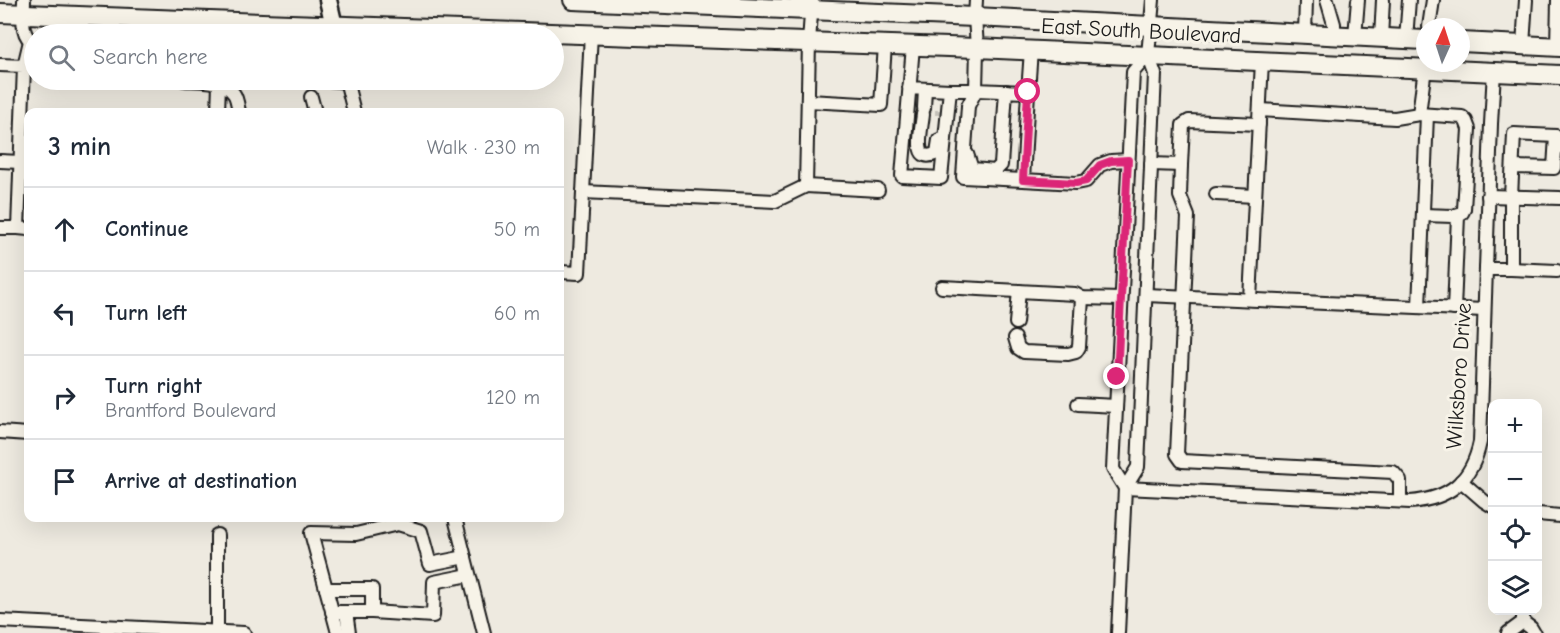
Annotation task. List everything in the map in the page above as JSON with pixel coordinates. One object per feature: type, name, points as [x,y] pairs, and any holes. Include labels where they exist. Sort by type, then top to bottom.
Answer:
[{"type":"highway","name":"East South Boulevard","points":[[573,0],[976,9],[1150,26],[1416,40]]},
{"type":"highway","name":"East South Boulevard","points":[[0,12],[24,7],[272,24]]},
{"type":"highway","name":"East South Boulevard","points":[[564,33],[1416,65]]},
{"type":"highway","points":[[1470,42],[1558,47]]},
{"type":"highway","name":"East South Boulevard","points":[[1470,70],[1560,75]]},
{"type":"main road","points":[[328,0],[333,24]]},
{"type":"street","points":[[1118,633],[1125,488],[1138,467],[1155,74],[1148,55],[1153,0]]},
{"type":"street","points":[[1305,34],[1306,0]]},
{"type":"street","points":[[1327,0],[1334,24],[1334,35]]},
{"type":"street","points":[[1355,36],[1358,0]]},
{"type":"street","points":[[1381,38],[1383,0]]},
{"type":"street","points":[[1406,39],[1409,0]]},
{"type":"street","points":[[1430,18],[1433,0]]},
{"type":"street","points":[[1523,45],[1526,0]]},
{"type":"street","points":[[1558,0],[1558,47]]},
{"type":"street","points":[[806,186],[812,5]]},
{"type":"street","points":[[24,7],[24,24]]},
{"type":"street","points":[[976,9],[976,90],[968,106],[963,177],[1076,183],[1086,181],[1100,165],[1111,161],[1128,160]]},
{"type":"street","points":[[564,272],[579,273],[591,33]]},
{"type":"street","points":[[808,101],[881,105],[885,45]]},
{"type":"street","points":[[913,46],[902,176],[941,178],[950,94]]},
{"type":"street","points":[[1023,180],[1031,50]]},
{"type":"street","points":[[1125,488],[1113,469],[1128,160],[1133,72],[1148,55]]},
{"type":"street","points":[[1250,299],[1262,60]]},
{"type":"street","points":[[0,65],[24,66]]},
{"type":"street","points":[[1419,307],[1426,72]]},
{"type":"street","name":"Wilksboro Drive","points":[[1125,488],[1427,501],[1449,492],[1461,481],[1472,467],[1480,442],[1494,72]]},
{"type":"street","points":[[909,88],[950,94],[976,90],[1028,92]]},
{"type":"street","points":[[925,89],[920,148],[922,154],[930,157],[937,153],[942,105],[950,94]]},
{"type":"street","points":[[25,108],[27,90]]},
{"type":"street","points":[[218,108],[219,90]]},
{"type":"street","points":[[230,90],[235,94],[238,108]]},
{"type":"street","points":[[348,90],[353,108]]},
{"type":"street","points":[[965,150],[973,169],[996,171],[1001,165],[1006,91]]},
{"type":"street","points":[[311,97],[314,108]]},
{"type":"street","points":[[1260,110],[1395,118],[1423,114],[1462,117],[1468,129],[1465,202],[1462,213],[1458,216],[1423,215]]},
{"type":"street","points":[[0,228],[23,229],[20,162],[24,119]]},
{"type":"street","points":[[1259,124],[1189,121],[1183,125],[1180,196],[1188,216],[1177,454],[1182,461],[1393,472],[1400,480],[1400,501]]},
{"type":"street","points":[[904,148],[920,148]]},
{"type":"street","points":[[0,161],[20,162]]},
{"type":"street","points":[[1151,164],[1181,165]]},
{"type":"street","points":[[1511,269],[1513,167]]},
{"type":"street","points":[[583,192],[776,201],[806,186],[878,190]]},
{"type":"street","points":[[1216,194],[1255,196]]},
{"type":"street","points":[[1488,196],[1560,198]]},
{"type":"street","points":[[1454,309],[1458,216]]},
{"type":"street","points":[[1486,269],[1557,271]]},
{"type":"street","points":[[942,287],[1075,294],[1082,298],[1121,299]]},
{"type":"street","points":[[1016,323],[1019,291]]},
{"type":"street","points":[[1146,294],[1484,310]]},
{"type":"street","points":[[1015,338],[1018,348],[1024,352],[1068,354],[1076,352],[1079,347],[1082,298]]},
{"type":"street","points":[[1078,404],[1116,406]]},
{"type":"street","points":[[0,432],[24,434]]},
{"type":"street","points":[[1461,481],[1488,504]]},
{"type":"street","points":[[1542,514],[1560,516]]},
{"type":"street","points":[[456,522],[484,633]]},
{"type":"street","points":[[338,633],[311,533],[356,534],[398,524],[421,531],[430,564],[465,557]]},
{"type":"street","points":[[217,632],[218,535]]},
{"type":"street","points":[[332,612],[433,616],[434,582],[470,575]]},
{"type":"street","points":[[326,589],[372,589],[372,612]]},
{"type":"street","points":[[346,612],[350,633]]},
{"type":"street","points":[[1508,633],[1523,616],[1534,633]]},
{"type":"street","points":[[0,621],[103,630],[244,633]]},
{"type":"tunnel","points":[[941,110],[941,115]]},
{"type":"route","points":[[1028,92],[1023,180],[1076,183],[1086,181],[1100,165],[1111,161],[1128,160],[1117,377]]}]
